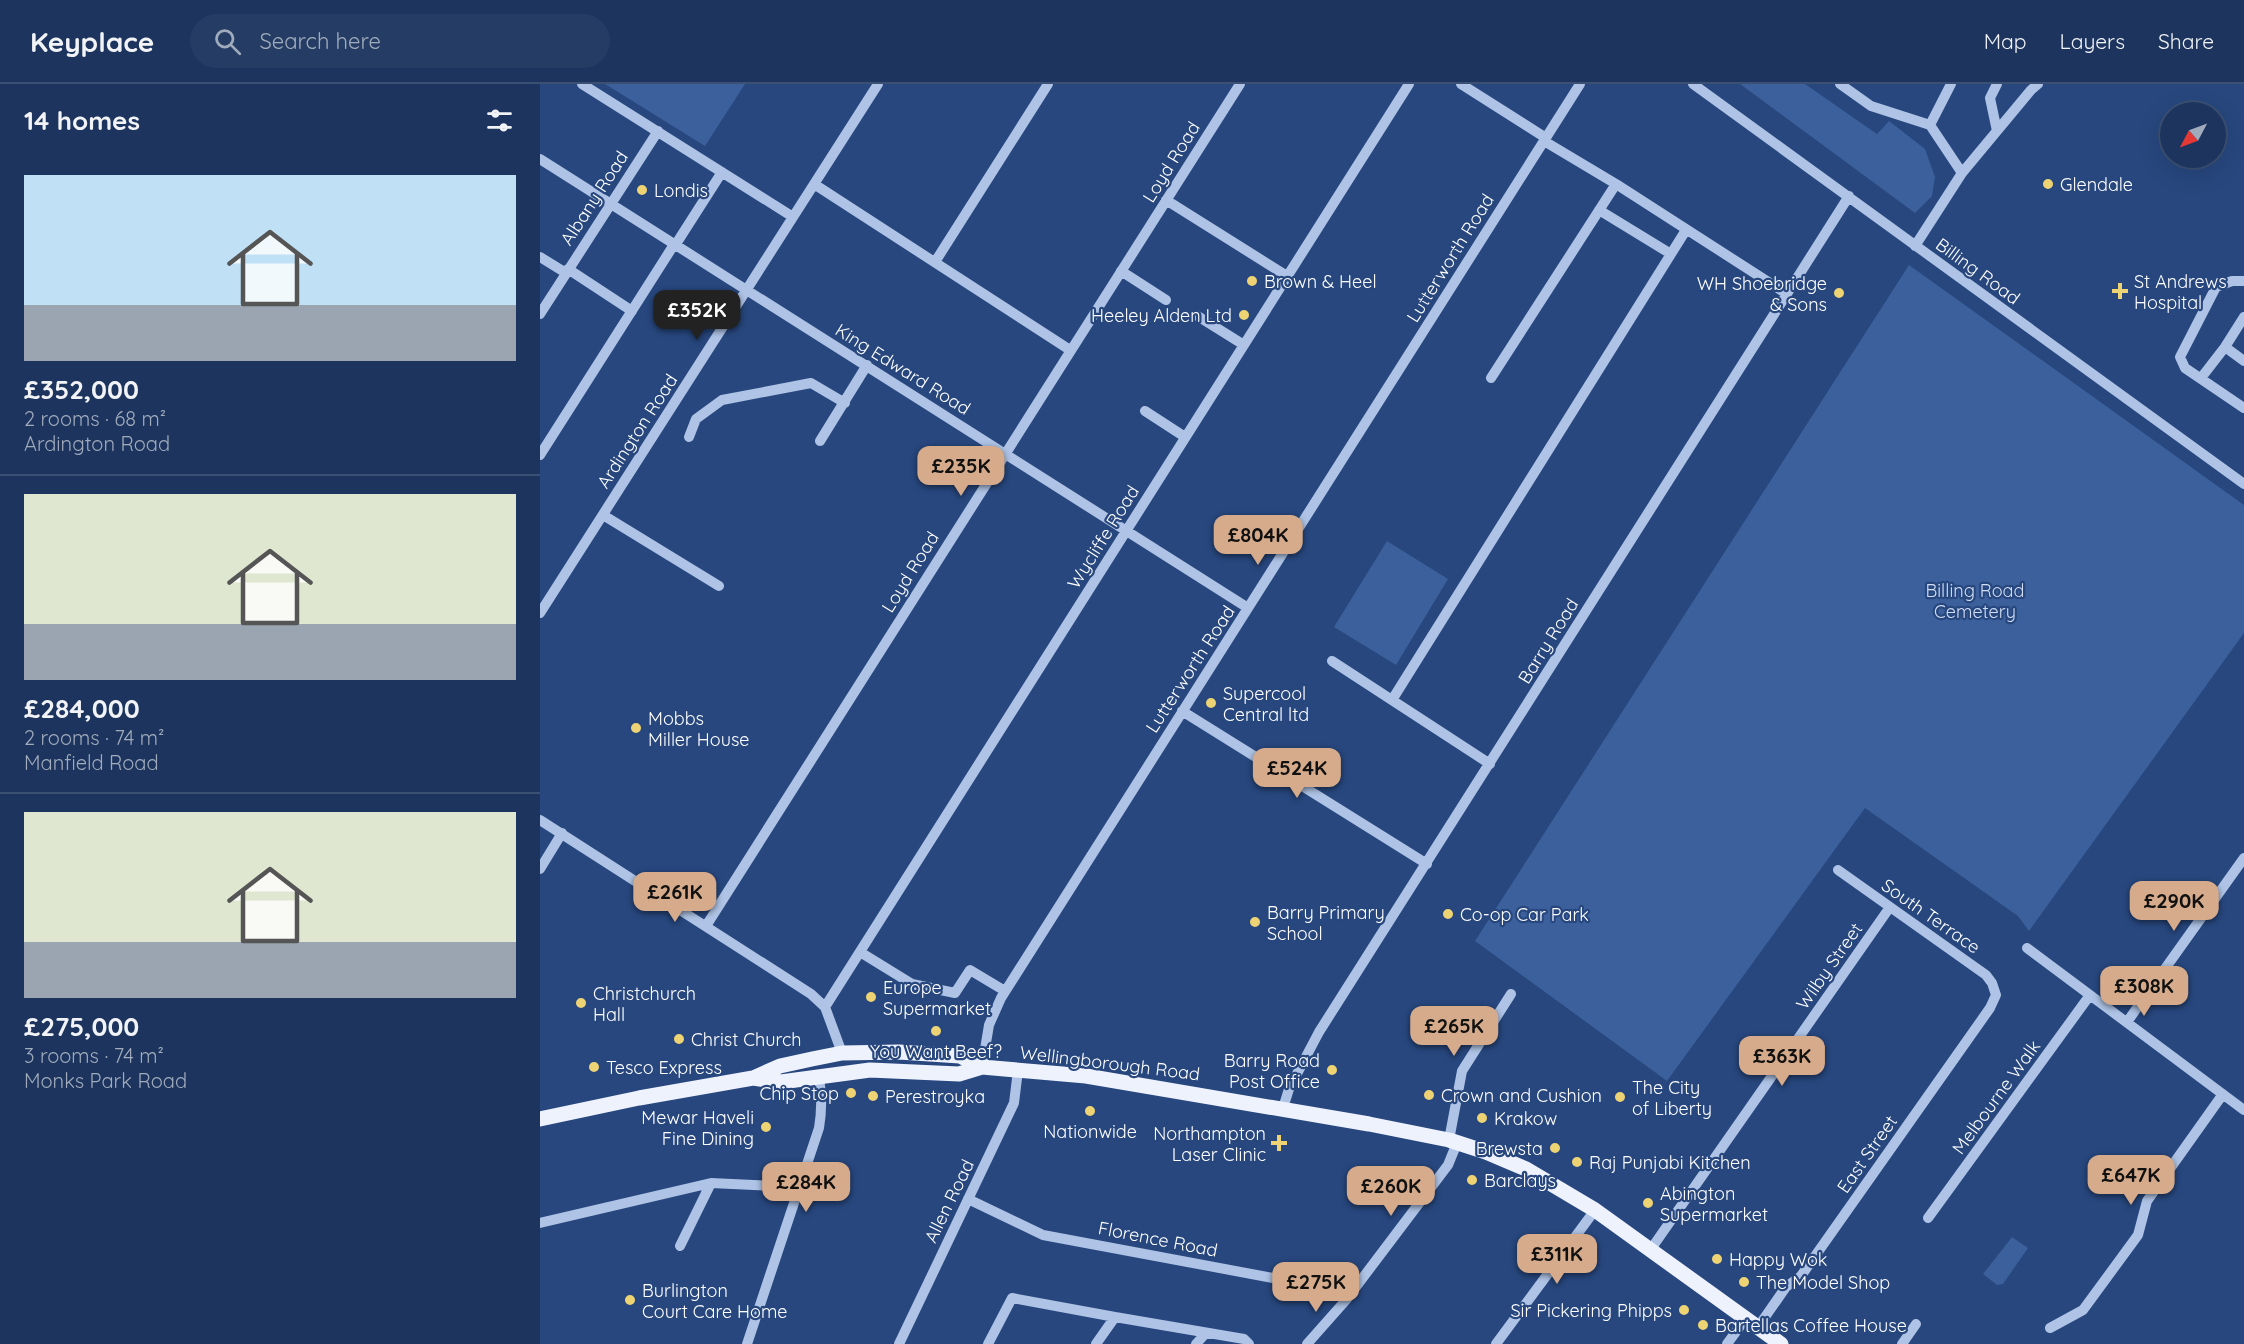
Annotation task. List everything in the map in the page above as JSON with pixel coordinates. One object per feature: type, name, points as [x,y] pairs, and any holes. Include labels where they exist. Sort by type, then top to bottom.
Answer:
[{"type":"main road","name":"Wellingborough Road","points":[[540,1119],[639,1098],[753,1078],[780,1066],[842,1053],[899,1052],[940,1053],[960,1056],[982,1066],[1086,1076],[1283,1108],[1453,1142],[1486,1152],[1526,1169],[1595,1210],[1781,1344]]},
{"type":"main road","name":"Wellingborough Road","points":[[842,1053],[850,1061],[870,1070]]},
{"type":"main road","name":"Wellingborough Road","points":[[753,1078],[781,1082],[870,1070],[959,1074],[982,1066]]},
{"type":"street","points":[[582,84],[793,218]]},
{"type":"street","name":"Ardington Road","points":[[540,614],[878,84]]},
{"type":"street","points":[[935,262],[1048,84]]},
{"type":"street","name":"Loyd Road","points":[[706,926],[1240,84]]},
{"type":"street","name":"Wycliffe Road","points":[[825,1007],[1409,84]]},
{"type":"street","points":[[1461,84],[1787,294]]},
{"type":"street","name":"Lutterworth Road","points":[[982,1066],[989,1025],[1005,991],[1580,84]]},
{"type":"street","name":"Billing Road","points":[[1693,84],[2244,484]]},
{"type":"street","points":[[1840,84],[1871,106],[1930,125],[1962,172]]},
{"type":"street","points":[[1930,125],[1951,84]]},
{"type":"street","points":[[1996,131],[1990,98],[1997,84]]},
{"type":"street","points":[[1915,246],[1962,172],[2038,84]]},
{"type":"street","name":"Albany Road","points":[[540,314],[658,131]]},
{"type":"street","name":"King Edward Road","points":[[540,159],[1127,529],[1248,608]]},
{"type":"street","points":[[540,456],[722,172]]},
{"type":"street","points":[[814,184],[1070,350]]},
{"type":"street","points":[[1491,378],[1616,184]]},
{"type":"street","name":"Barry Road","points":[[1283,1108],[1287,1093],[1319,1032],[1849,196]]},
{"type":"street","points":[[1166,200],[1287,276]]},
{"type":"street","points":[[1599,210],[1671,254]]},
{"type":"street","points":[[1392,700],[1686,230]]},
{"type":"street","points":[[540,257],[632,311]]},
{"type":"street","points":[[1121,271],[1166,300]]},
{"type":"street","points":[[2244,280],[2232,281],[2216,287],[2181,352],[2181,363],[2244,408]]},
{"type":"street","points":[[1196,315],[1244,345]]},
{"type":"street","points":[[2201,378],[2244,317]]},
{"type":"street","points":[[2225,347],[2244,361]]},
{"type":"street","points":[[820,441],[846,403],[867,365]]},
{"type":"street","points":[[689,437],[696,419],[722,400],[811,383],[846,403]]},
{"type":"street","points":[[1145,411],[1185,437]]},
{"type":"street","points":[[603,515],[719,586]]},
{"type":"street","points":[[1332,661],[1490,764]]},
{"type":"street","points":[[1182,711],[1427,864]]},
{"type":"street","points":[[540,820],[811,994],[825,1007],[842,1053]]},
{"type":"street","points":[[540,868],[562,833]]},
{"type":"street","points":[[2127,1022],[2244,858]]},
{"type":"street","name":"South Terrace","points":[[1838,870],[1986,975],[1996,995]]},
{"type":"street","name":"Wilby Street","points":[[1651,1250],[1890,907]]},
{"type":"street","points":[[2027,948],[2244,1110]]},
{"type":"street","points":[[860,952],[912,984],[955,993],[970,970],[1005,991]]},
{"type":"street","points":[[1307,1344],[1346,1300],[1448,1165],[1462,1071],[1511,994]]},
{"type":"street","name":"East Street","points":[[1727,1344],[1752,1323],[1786,1287],[1801,1276],[1990,1008],[1996,995]]},
{"type":"street","name":"Melbourne Walk","points":[[1928,1218],[2090,995]]},
{"type":"street","name":"Allen Road","points":[[899,1344],[1014,1103],[1018,1070]]},
{"type":"street","points":[[747,1344],[798,1194],[822,1112],[822,1091],[819,1078]]},
{"type":"street","points":[[2050,1328],[2083,1310],[2138,1235],[2147,1201],[2223,1094]]},
{"type":"street","points":[[540,1223],[711,1183],[773,1186],[798,1194]]},
{"type":"street","points":[[680,1246],[711,1183]]},
{"type":"street","name":"Florence Road","points":[[968,1199],[1043,1234],[1321,1287],[1334,1291],[1346,1300]]},
{"type":"street","points":[[1496,1344],[1595,1210]]},
{"type":"street","points":[[988,1344],[1012,1298],[1112,1320],[1244,1339],[1249,1344]]},
{"type":"street","points":[[1096,1344],[1112,1320]]},
{"type":"street","points":[[1902,1344],[1916,1324]]},
{"type":"street","points":[[1196,1344],[1206,1333]]},
{"type":"green space","points":[[605,84],[745,84],[705,146]]},
{"type":"green space","points":[[1740,84],[1805,84],[1877,134],[1889,121],[1925,149],[1935,177],[1932,196],[1915,213]]},
{"type":"green space","name":"Billing Road Cemetery","points":[[1909,265],[2244,505],[2244,633],[2029,931],[2018,916],[1865,808],[1667,1081],[1475,941]]},
{"type":"green space","points":[[1387,541],[1448,579],[1396,665],[1334,627]]},
{"type":"green space","points":[[2012,1237],[2028,1248],[2003,1284],[1997,1285],[1983,1274]]},
{"type":"place","name":"Glendale","points":[[2048,184]]},
{"type":"place","name":"Londis","points":[[642,190]]},
{"type":"place","name":"Brown & Heel","points":[[1252,281]]},
{"type":"place","name":"St Andrews Hospital","points":[[2120,291]]},
{"type":"place","name":"WH Shoebridge & Sons","points":[[1839,293]]},
{"type":"place","name":"Heeley Alden Ltd","points":[[1244,315]]},
{"type":"place","name":"Supercool Central ltd","points":[[1211,703]]},
{"type":"place","name":"Mobbs Miller House","points":[[636,728]]},
{"type":"place","name":"Co-op Car Park","points":[[1448,914]]},
{"type":"place","name":"Barry Primary School","points":[[1255,922]]},
{"type":"place","name":"Europe Supermarket","points":[[871,997]]},
{"type":"place","name":"Christchurch Hall","points":[[581,1003]]},
{"type":"place","name":"You Want Beef?","points":[[936,1031]]},
{"type":"place","name":"Christ Church","points":[[679,1039]]},
{"type":"place","name":"Tesco Express","points":[[594,1067]]},
{"type":"place","name":"Barry Road Post Office","points":[[1332,1070]]},
{"type":"place","name":"Chip Stop","points":[[851,1093]]},
{"type":"place","name":"Crown and Cushion","points":[[1429,1095]]},
{"type":"place","name":"Perestroyka","points":[[873,1096]]},
{"type":"place","name":"The City of Liberty","points":[[1620,1097]]},
{"type":"place","name":"Nationwide","points":[[1090,1111]]},
{"type":"place","name":"Krakow","points":[[1482,1118]]},
{"type":"place","name":"Mewar Haveli Fine Dining","points":[[766,1127]]},
{"type":"place","name":"Northampton Laser Clinic","points":[[1279,1143]]},
{"type":"place","name":"Brewsta","points":[[1555,1148]]},
{"type":"place","name":"Raj Punjabi Kitchen","points":[[1577,1162]]},
{"type":"place","name":"Barclays","points":[[1472,1180]]},
{"type":"place","name":"Abington Supermarket","points":[[1648,1203]]},
{"type":"place","name":"Happy Wok","points":[[1717,1259]]},
{"type":"place","name":"The Model Shop","points":[[1744,1282]]},
{"type":"place","name":"Burlington Court Care Home","points":[[630,1300]]},
{"type":"place","name":"Sir Pickering Phipps","points":[[1684,1310]]},
{"type":"place","name":"Bartellas Coffee House","points":[[1703,1325]]}]
